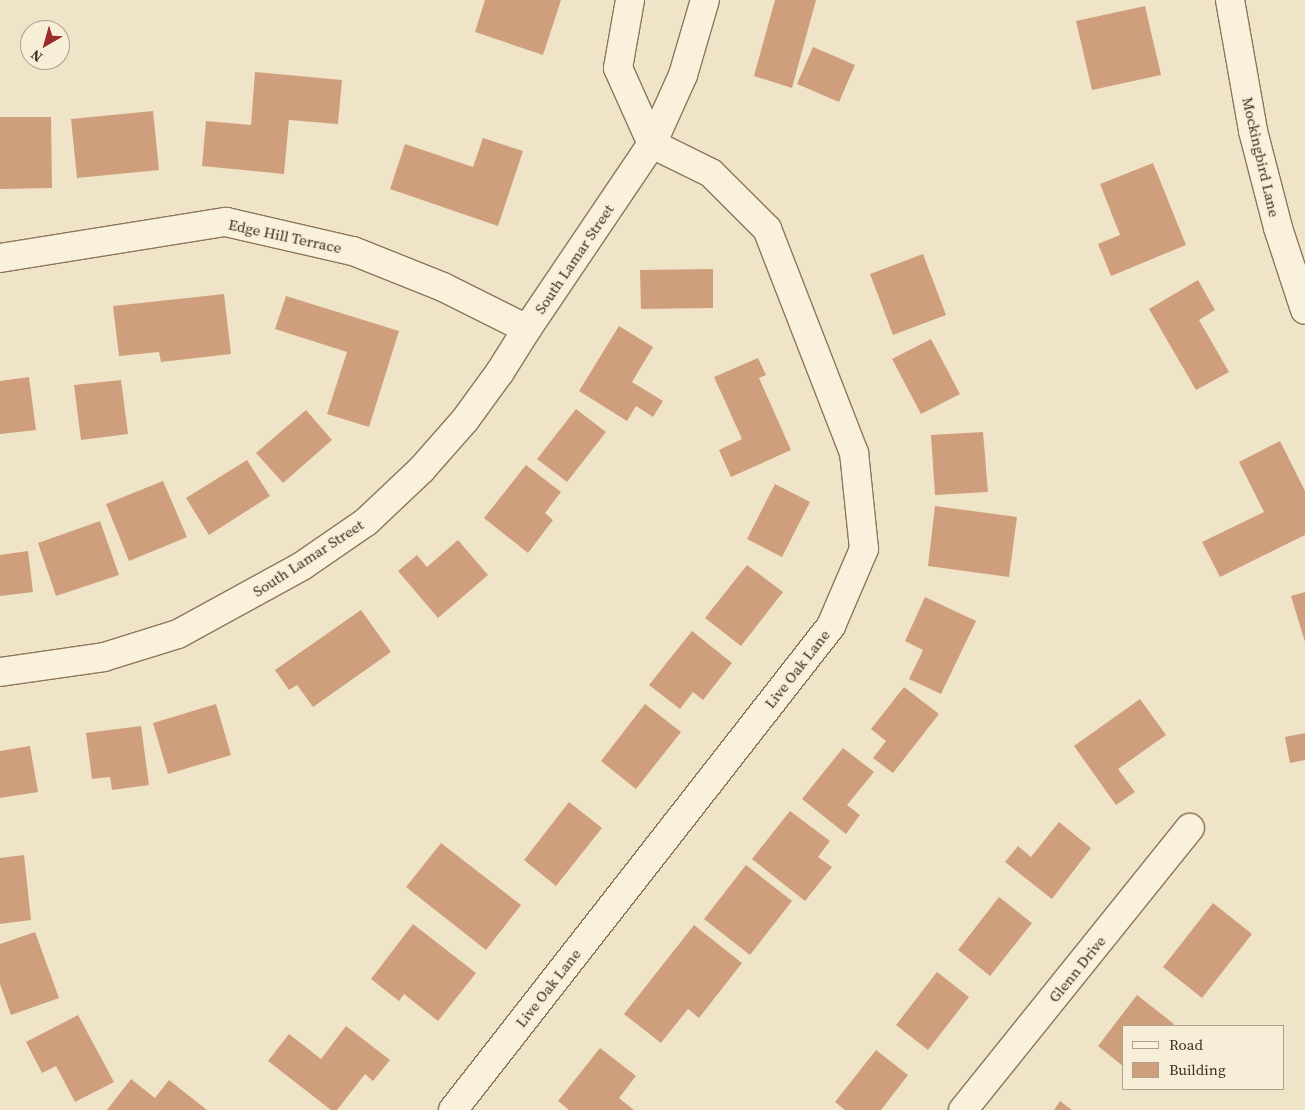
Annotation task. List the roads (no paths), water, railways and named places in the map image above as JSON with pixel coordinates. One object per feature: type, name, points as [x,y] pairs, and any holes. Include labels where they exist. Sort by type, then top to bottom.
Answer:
[{"type":"street","points":[[630,0],[618,68],[652,144]]},
{"type":"street","name":"South Lamar Street","points":[[0,672],[104,657],[178,634],[302,566],[366,522],[421,470],[471,412],[500,372],[652,144],[683,75],[705,0]]},
{"type":"street","name":"Mockingbird Lane","points":[[1230,0],[1253,131],[1278,228],[1305,310]]},
{"type":"street","name":"Live Oak Lane","points":[[453,1110],[831,626],[864,549],[854,453],[767,229],[711,173],[652,144]]},
{"type":"street","name":"Edge Hill Terrace","points":[[0,258],[226,222],[353,251],[443,287],[527,329]]},
{"type":"street","name":"Glenn Drive","points":[[963,1110],[1190,828]]}]
